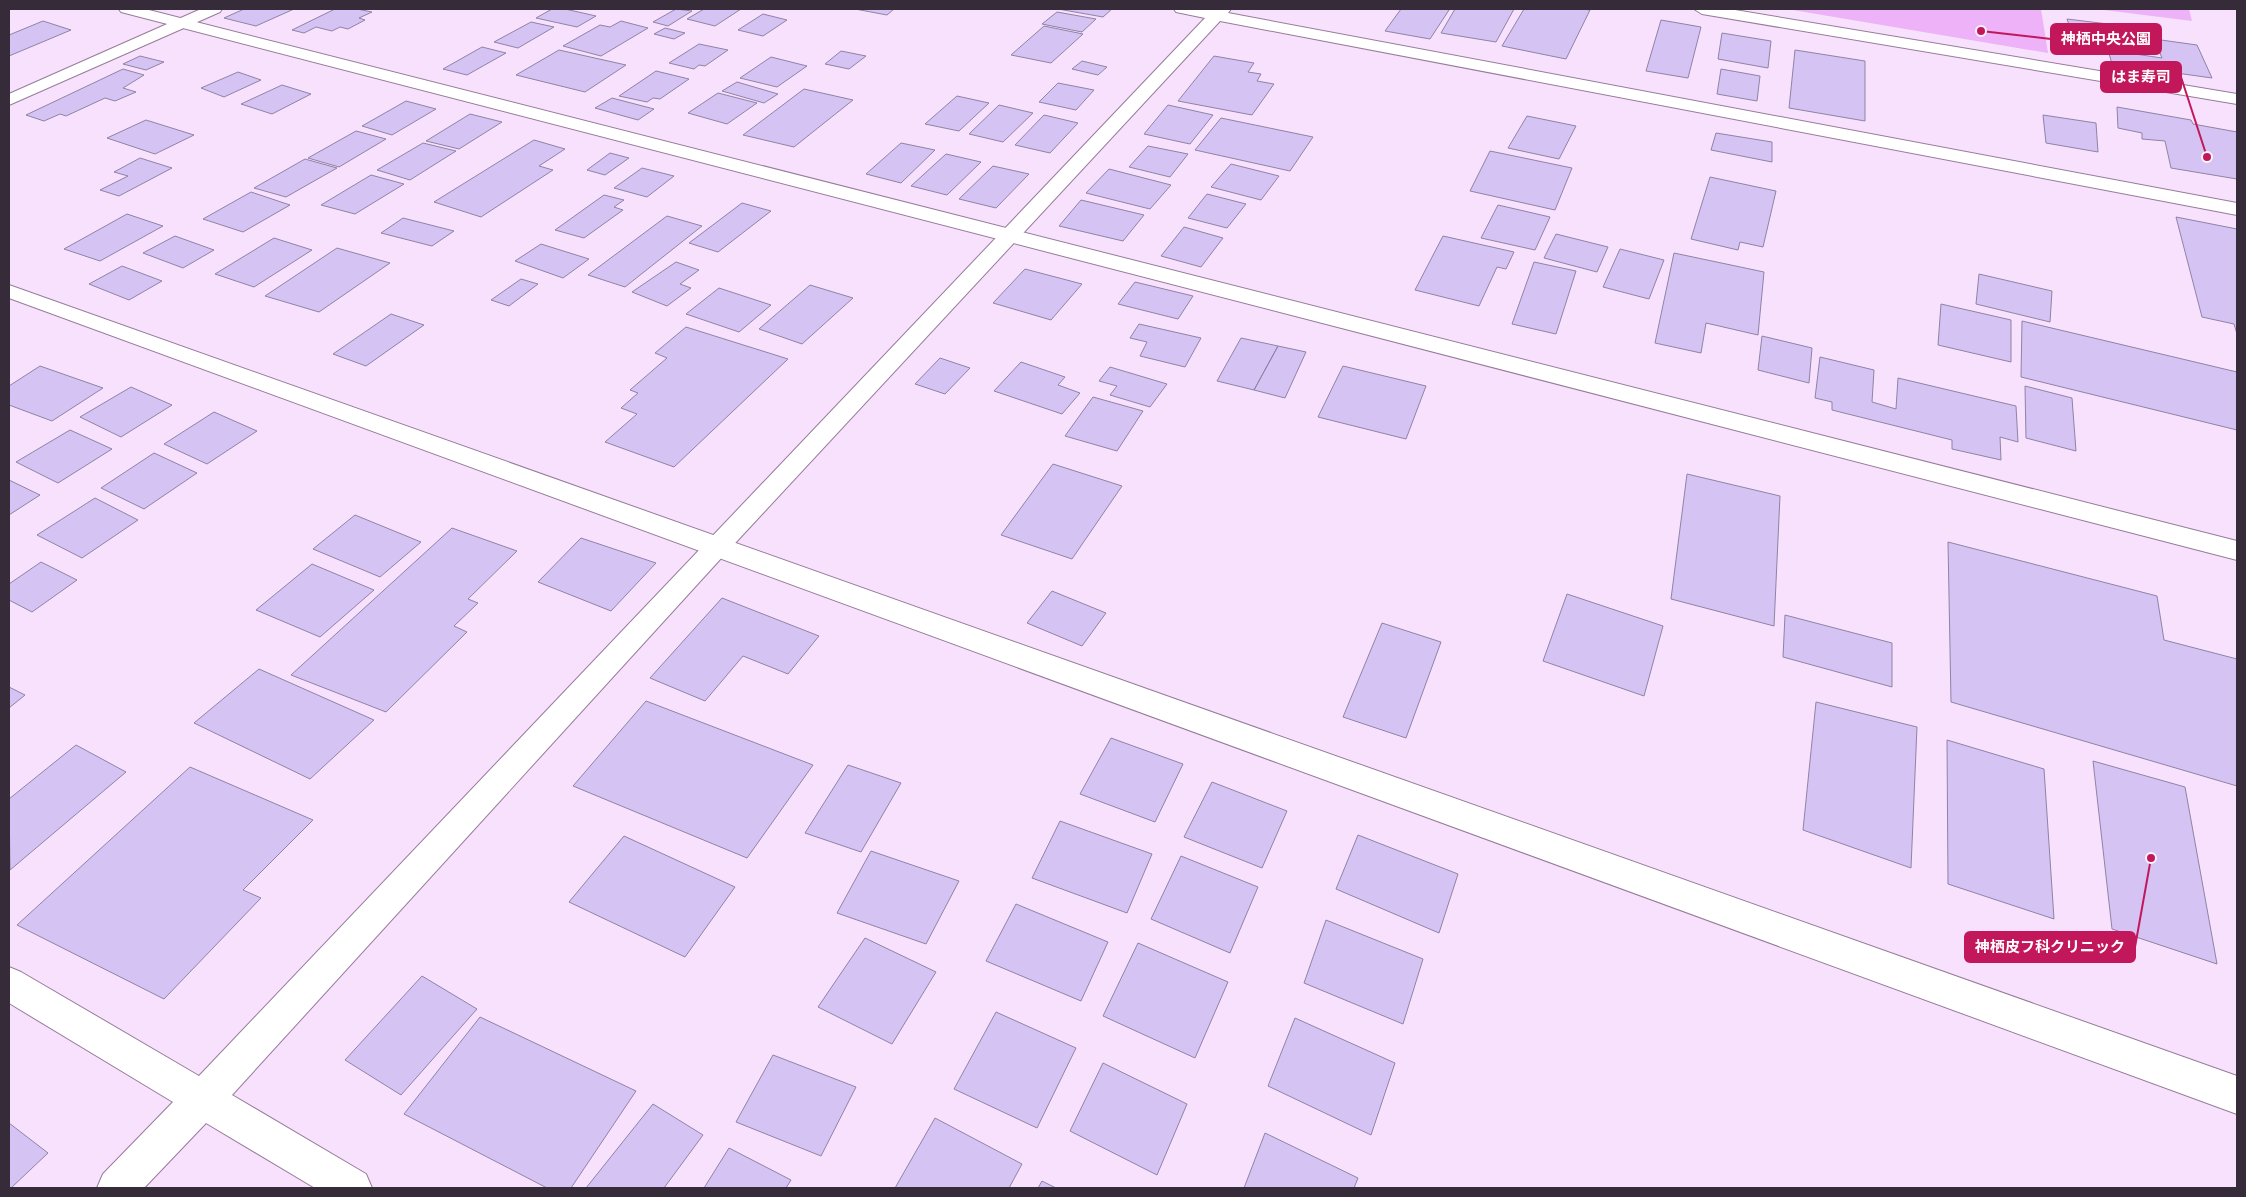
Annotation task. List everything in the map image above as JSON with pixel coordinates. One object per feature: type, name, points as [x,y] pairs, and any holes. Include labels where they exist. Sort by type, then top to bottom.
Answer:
[{"type":"street","points":[[127,9],[2237,551]]},
{"type":"street","points":[[9,100],[214,9]]},
{"type":"street","points":[[1182,9],[1220,12],[2237,209]]},
{"type":"street","points":[[1702,9],[2237,99]]},
{"type":"street","points":[[117,1188],[202,1100],[716,547],[1220,12]]},
{"type":"street","points":[[9,291],[2237,1095]]},
{"type":"street","points":[[9,984],[352,1188]]},
{"type":"shaded area","points":[[1787,9],[2041,9],[2048,53]]},
{"type":"shaded area","points":[[2096,9],[2189,9],[2192,21]]},
{"type":"building","points":[[244,9],[294,9],[256,26],[224,18]]},
{"type":"building","points":[[335,9],[357,9],[372,12],[359,18],[365,20],[348,29],[340,27],[332,31],[316,27],[304,33],[292,30]]},
{"type":"building","points":[[552,9],[565,9],[596,16],[577,27],[536,18]]},
{"type":"building","points":[[676,9],[692,11],[668,26],[653,22]]},
{"type":"building","points":[[704,9],[741,9],[715,26],[687,19]]},
{"type":"building","points":[[855,9],[894,9],[887,15]]},
{"type":"building","points":[[1058,9],[1112,9],[1103,17]]},
{"type":"building","points":[[1401,9],[1449,10],[1430,39],[1385,31]]},
{"type":"building","points":[[1455,9],[1514,9],[1496,42],[1441,33]]},
{"type":"building","points":[[1524,9],[1590,10],[1566,59],[1502,46]]},
{"type":"building","points":[[1057,12],[1096,19],[1082,32],[1042,24]]},
{"type":"building","points":[[763,14],[787,20],[763,36],[738,30]]},
{"type":"building","points":[[2067,19],[2108,24],[2117,48],[2075,42]]},
{"type":"building","points":[[1661,20],[1701,27],[1688,78],[1646,71]]},
{"type":"building","points":[[43,21],[71,30],[9,56],[9,35]]},
{"type":"building","points":[[621,21],[648,28],[601,56],[563,46],[600,25],[610,27]]},
{"type":"building","points":[[531,22],[554,27],[518,48],[494,42]]},
{"type":"building","points":[[1044,26],[1083,34],[1051,63],[1011,55]]},
{"type":"building","points":[[665,28],[685,33],[674,39],[654,34]]},
{"type":"building","points":[[1722,33],[1771,41],[1768,68],[1718,59]]},
{"type":"building","points":[[2154,39],[2197,45],[2212,78],[2112,64],[2108,50],[2162,58]]},
{"type":"building","points":[[699,44],[728,50],[705,66],[699,65],[694,69],[669,63]]},
{"type":"building","points":[[482,47],[506,53],[467,75],[443,69]]},
{"type":"building","points":[[559,50],[626,65],[585,92],[516,75]]},
{"type":"building","points":[[1795,50],[1865,61],[1865,121],[1789,108]]},
{"type":"building","points":[[841,51],[866,56],[849,69],[825,64]]},
{"type":"building","points":[[140,56],[164,62],[146,70],[123,64]]},
{"type":"building","points":[[1214,56],[1254,63],[1248,72],[1261,74],[1257,81],[1274,84],[1252,115],[1178,101]]},
{"type":"building","points":[[771,57],[807,66],[777,87],[740,78]]},
{"type":"building","points":[[1082,61],[1107,67],[1098,75],[1072,69]]},
{"type":"building","points":[[123,69],[144,75],[123,88],[136,92],[115,101],[105,98],[66,116],[60,114],[44,121],[26,115]]},
{"type":"building","points":[[1721,69],[1760,76],[1757,101],[1717,94]]},
{"type":"building","points":[[656,71],[689,79],[660,99],[653,98],[647,102],[619,96]]},
{"type":"building","points":[[238,72],[261,80],[224,97],[201,88]]},
{"type":"building","points":[[737,82],[778,94],[764,103],[722,91]]},
{"type":"building","points":[[1058,83],[1094,90],[1076,110],[1039,102]]},
{"type":"building","points":[[282,85],[311,94],[272,114],[241,104]]},
{"type":"building","points":[[804,89],[853,100],[794,147],[743,135]]},
{"type":"building","points":[[718,93],[757,103],[727,124],[688,113]]},
{"type":"building","points":[[957,96],[989,103],[959,131],[925,124]]},
{"type":"building","points":[[612,98],[654,109],[638,120],[595,108]]},
{"type":"building","points":[[406,101],[436,109],[392,135],[362,126]]},
{"type":"building","points":[[999,105],[1033,113],[1003,142],[969,134]]},
{"type":"building","points":[[1168,105],[1213,115],[1190,144],[1144,134]]},
{"type":"building","points":[[2117,107],[2191,120],[2193,124],[2237,132],[2237,179],[2171,168],[2165,141],[2142,139],[2142,133],[2118,128]]},
{"type":"building","points":[[470,114],[502,122],[459,149],[426,141]]},
{"type":"building","points":[[1044,115],[1078,123],[1050,153],[1015,145]]},
{"type":"building","points":[[2043,115],[2096,123],[2098,152],[2046,143]]},
{"type":"building","points":[[1527,116],[1576,126],[1559,159],[1508,148]]},
{"type":"building","points":[[1221,118],[1313,137],[1290,171],[1195,150]]},
{"type":"building","points":[[146,120],[194,135],[155,154],[107,138]]},
{"type":"building","points":[[356,131],[386,139],[339,167],[308,158]]},
{"type":"building","points":[[1716,133],[1772,142],[1772,162],[1711,150]]},
{"type":"building","points":[[534,140],[565,149],[539,166],[553,170],[481,217],[434,202]]},
{"type":"building","points":[[423,143],[456,151],[410,180],[377,170]]},
{"type":"building","points":[[901,143],[935,150],[901,183],[866,174]]},
{"type":"building","points":[[1148,146],[1188,154],[1170,177],[1129,167]]},
{"type":"building","points":[[1490,151],[1572,168],[1555,210],[1470,191]]},
{"type":"building","points":[[610,153],[629,158],[605,175],[587,170]]},
{"type":"building","points":[[946,154],[981,162],[947,195],[911,186]]},
{"type":"building","points":[[140,158],[172,168],[119,196],[100,190],[128,176],[114,172]]},
{"type":"building","points":[[305,159],[337,168],[286,197],[254,188]]},
{"type":"building","points":[[1231,164],[1279,176],[1261,200],[1211,187]]},
{"type":"building","points":[[993,166],[1029,174],[996,208],[959,199]]},
{"type":"building","points":[[642,168],[674,176],[647,197],[614,188]]},
{"type":"building","points":[[1109,169],[1171,185],[1150,209],[1086,193]]},
{"type":"building","points":[[371,175],[404,184],[355,214],[321,205]]},
{"type":"building","points":[[1710,177],[1776,191],[1763,247],[1740,242],[1738,250],[1691,239]]},
{"type":"building","points":[[251,192],[290,205],[243,232],[203,219]]},
{"type":"building","points":[[1207,194],[1246,204],[1227,228],[1188,218]]},
{"type":"building","points":[[604,195],[624,200],[614,207],[623,210],[584,238],[555,230]]},
{"type":"building","points":[[1081,200],[1144,215],[1123,241],[1059,226]]},
{"type":"building","points":[[742,203],[771,211],[718,252],[689,243]]},
{"type":"building","points":[[1498,205],[1550,217],[1535,250],[1481,238]]},
{"type":"building","points":[[127,214],[163,226],[100,261],[64,249]]},
{"type":"building","points":[[667,216],[702,226],[625,287],[588,275]]},
{"type":"building","points":[[2176,217],[2237,229],[2237,334],[2234,324],[2202,317]]},
{"type":"building","points":[[403,218],[454,231],[432,246],[381,233]]},
{"type":"building","points":[[1184,227],[1223,238],[1201,267],[1161,256]]},
{"type":"building","points":[[1556,234],[1608,247],[1597,272],[1544,258]]},
{"type":"building","points":[[175,236],[214,250],[183,268],[143,253]]},
{"type":"building","points":[[1443,236],[1514,252],[1506,269],[1497,267],[1479,306],[1415,290]]},
{"type":"building","points":[[274,238],[312,250],[254,287],[215,274]]},
{"type":"building","points":[[541,244],[589,259],[563,278],[515,261]]},
{"type":"building","points":[[337,248],[390,263],[319,312],[265,296]]},
{"type":"building","points":[[1620,249],[1664,260],[1649,299],[1603,287]]},
{"type":"building","points":[[1674,253],[1764,272],[1758,335],[1706,323],[1701,353],[1655,343]]},
{"type":"building","points":[[676,262],[699,270],[680,284],[691,288],[667,306],[632,292]]},
{"type":"building","points":[[1534,262],[1576,271],[1556,334],[1512,324]]},
{"type":"building","points":[[122,266],[162,281],[129,300],[89,284]]},
{"type":"building","points":[[1025,269],[1082,284],[1051,320],[993,303]]},
{"type":"building","points":[[1979,274],[2052,291],[2050,322],[1976,304]]},
{"type":"building","points":[[521,279],[538,284],[509,306],[491,300]]},
{"type":"building","points":[[1135,282],[1193,296],[1178,319],[1118,304]]},
{"type":"building","points":[[810,285],[853,298],[802,344],[759,329]]},
{"type":"building","points":[[719,288],[771,305],[739,332],[686,314]]},
{"type":"building","points":[[1941,304],[2011,320],[2011,362],[1938,345]]},
{"type":"building","points":[[391,314],[424,325],[366,366],[333,354]]},
{"type":"building","points":[[2022,321],[2237,372],[2237,430],[2021,377]]},
{"type":"building","points":[[1139,324],[1201,338],[1185,367],[1140,356],[1147,342],[1130,338]]},
{"type":"building","points":[[686,327],[788,359],[674,467],[605,442],[637,414],[621,408],[638,393],[630,390],[667,358],[655,353]]},
{"type":"building","points":[[1762,336],[1812,348],[1809,383],[1758,370]]},
{"type":"building","points":[[1241,338],[1278,346],[1254,390],[1217,381]]},
{"type":"building","points":[[1278,346],[1306,352],[1285,398],[1254,390]]},
{"type":"building","points":[[1820,357],[1874,370],[1872,402],[1896,409],[1898,378],[2016,406],[2018,442],[2000,437],[2001,460],[1952,449],[1952,440],[1832,410],[1832,402],[1815,398]]},
{"type":"building","points":[[940,358],[970,368],[945,394],[915,384]]},
{"type":"building","points":[[1021,362],[1065,377],[1058,385],[1080,393],[1062,414],[994,391]]},
{"type":"building","points":[[40,366],[103,388],[52,421],[9,405],[9,386]]},
{"type":"building","points":[[1343,366],[1426,386],[1406,439],[1318,417]]},
{"type":"building","points":[[1110,367],[1167,384],[1150,407],[1110,395],[1117,386],[1099,381]]},
{"type":"building","points":[[2025,386],[2072,398],[2076,451],[2026,438]]},
{"type":"building","points":[[131,387],[172,405],[121,437],[80,417]]},
{"type":"building","points":[[1093,397],[1143,411],[1117,451],[1065,436]]},
{"type":"building","points":[[214,412],[257,431],[207,464],[164,444]]},
{"type":"building","points":[[70,430],[112,449],[58,483],[16,462]]},
{"type":"building","points":[[154,453],[197,473],[144,509],[101,488]]},
{"type":"building","points":[[1053,464],[1122,486],[1072,559],[1001,535]]},
{"type":"building","points":[[1687,474],[1780,496],[1774,626],[1671,599]]},
{"type":"building","points":[[9,480],[40,495],[9,515]]},
{"type":"building","points":[[95,498],[138,520],[82,558],[37,535]]},
{"type":"building","points":[[355,515],[421,542],[380,577],[313,549]]},
{"type":"building","points":[[452,528],[517,551],[468,599],[478,603],[454,626],[467,632],[386,712],[291,675]]},
{"type":"building","points":[[581,538],[656,563],[611,611],[538,582]]},
{"type":"building","points":[[1948,542],[2157,596],[2164,640],[2237,659],[2237,786],[1951,702]]},
{"type":"building","points":[[41,562],[77,580],[32,612],[9,600],[9,584]]},
{"type":"building","points":[[312,564],[374,590],[320,637],[256,610]]},
{"type":"building","points":[[1052,591],[1106,613],[1082,646],[1027,623]]},
{"type":"building","points":[[1567,594],[1663,626],[1644,696],[1543,661]]},
{"type":"building","points":[[722,598],[819,636],[788,674],[743,656],[705,701],[650,678]]},
{"type":"building","points":[[1785,615],[1892,643],[1892,687],[1783,657]]},
{"type":"building","points":[[1382,623],[1441,642],[1406,738],[1343,717]]},
{"type":"building","points":[[259,669],[374,720],[310,779],[194,723]]},
{"type":"building","points":[[9,687],[25,695],[9,708]]},
{"type":"building","points":[[646,701],[813,765],[747,858],[573,786]]},
{"type":"building","points":[[1816,702],[1917,727],[1911,868],[1803,830]]},
{"type":"building","points":[[1111,738],[1183,764],[1155,822],[1080,794]]},
{"type":"building","points":[[1947,740],[2044,769],[2054,919],[1948,884]]},
{"type":"building","points":[[76,745],[126,772],[10,870],[9,799]]},
{"type":"building","points":[[2093,761],[2185,787],[2217,964],[2112,929]]},
{"type":"building","points":[[848,765],[901,783],[861,852],[805,833]]},
{"type":"building","points":[[190,767],[313,820],[243,890],[261,898],[164,999],[17,925]]},
{"type":"building","points":[[1212,782],[1287,811],[1262,868],[1184,837]]},
{"type":"building","points":[[1060,821],[1152,854],[1127,913],[1032,878]]},
{"type":"building","points":[[1358,835],[1458,874],[1439,933],[1336,889]]},
{"type":"building","points":[[624,836],[735,887],[685,957],[569,902]]},
{"type":"building","points":[[871,851],[959,881],[926,944],[837,913]]},
{"type":"building","points":[[1181,856],[1258,887],[1230,953],[1151,919]]},
{"type":"building","points":[[1016,904],[1108,942],[1081,1001],[986,961]]},
{"type":"building","points":[[1326,920],[1423,959],[1403,1024],[1304,983]]},
{"type":"building","points":[[865,938],[936,972],[892,1044],[818,1007]]},
{"type":"building","points":[[1138,943],[1228,982],[1195,1058],[1103,1016]]},
{"type":"building","points":[[422,976],[477,1009],[401,1095],[345,1060]]},
{"type":"building","points":[[996,1012],[1076,1048],[1037,1128],[954,1089]]},
{"type":"building","points":[[480,1017],[636,1091],[571,1188],[547,1188],[404,1114]]},
{"type":"building","points":[[1295,1018],[1395,1063],[1371,1135],[1268,1086]]},
{"type":"building","points":[[773,1055],[856,1087],[821,1156],[736,1122]]},
{"type":"building","points":[[1103,1063],[1187,1104],[1157,1175],[1070,1131]]},
{"type":"building","points":[[653,1104],[703,1135],[664,1188],[586,1188]]},
{"type":"building","points":[[935,1118],[1022,1164],[1009,1188],[895,1188]]},
{"type":"building","points":[[9,1123],[48,1153],[11,1188],[9,1188]]},
{"type":"building","points":[[1265,1133],[1358,1178],[1354,1188],[1244,1188]]},
{"type":"building","points":[[729,1148],[791,1180],[786,1188],[704,1188]]},
{"type":"building","points":[[1042,1181],[1056,1188],[1038,1188]]},
{"type":"place","name":"神栖中央公園","points":[[1981,31]]},
{"type":"place","name":"はま寿司","points":[[2207,157]]},
{"type":"place","name":"神栖皮フ科クリニック","points":[[2151,858]]}]
